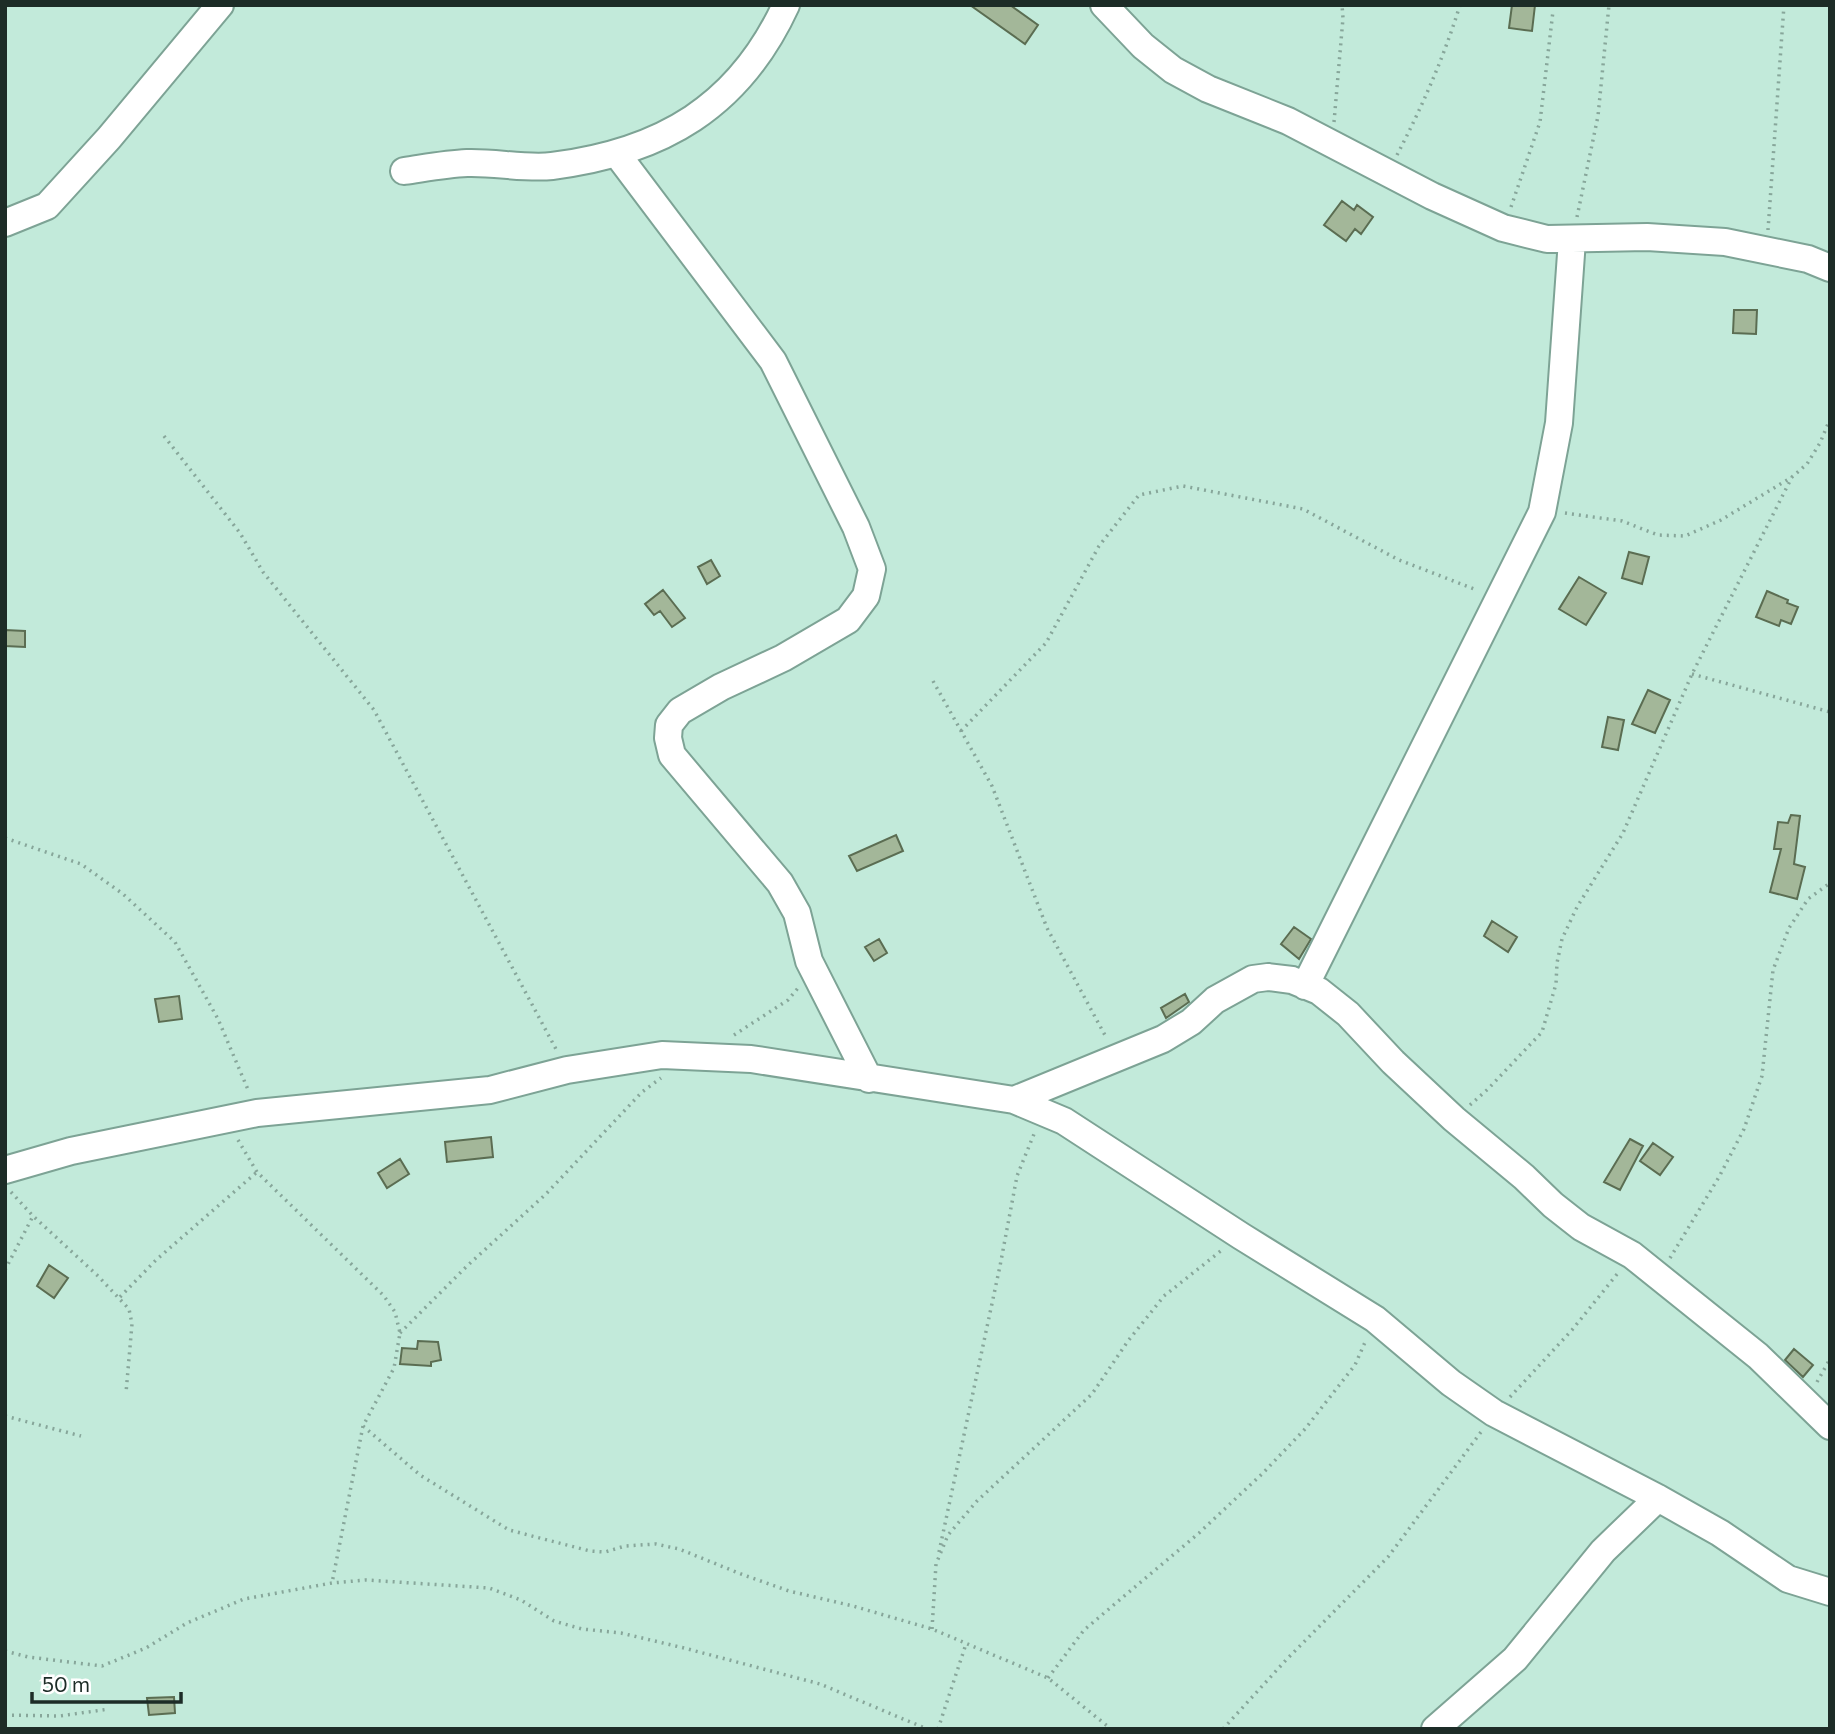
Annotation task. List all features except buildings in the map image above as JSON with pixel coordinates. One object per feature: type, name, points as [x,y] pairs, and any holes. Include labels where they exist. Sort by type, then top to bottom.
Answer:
[{"type":"street","points":[[5,223],[47,206],[109,138],[220,5]]},
{"type":"street","points":[[404,171],[467,163],[550,166],[617,154],[694,119],[725,94],[755,62],[775,30],[786,5]]},
{"type":"street","points":[[1104,5],[1143,46],[1173,70],[1208,89],[1332,142],[1432,196],[1503,228],[1547,239],[1647,237],[1725,242],[1808,259],[1830,268]]},
{"type":"street","points":[[617,154],[773,361],[856,527],[872,569],[866,596],[848,620],[783,658],[680,711],[669,725],[668,738],[672,755],[780,883],[797,914],[813,970],[869,1079]]},
{"type":"street","points":[[1305,986],[1542,512],[1559,423],[1572,240]]},
{"type":"street","points":[[1014,1100],[1163,1039],[1191,1021],[1214,1000],[1253,979],[1269,977],[1292,980],[1319,991],[1348,1014],[1393,1062],[1454,1119],[1494,1149],[1553,1205],[1581,1227],[1632,1255],[1758,1356],[1830,1426]]},
{"type":"street","points":[[5,1170],[71,1152],[257,1113],[490,1090],[567,1070],[662,1055],[751,1059],[1014,1100],[1064,1121],[1241,1236],[1376,1319],[1451,1383],[1494,1413],[1658,1497],[1720,1533],[1788,1579],[1830,1592]]},
{"type":"street","points":[[1435,1729],[1515,1659],[1603,1551],[1658,1497]]},
{"type":"path","points":[[1332,142],[1342,5]]},
{"type":"path","points":[[1388,172],[1420,111],[1450,38],[1460,5]]},
{"type":"path","points":[[1572,240],[1598,116],[1609,5]]},
{"type":"path","points":[[1766,250],[1784,5]]},
{"type":"path","points":[[1503,228],[1540,122],[1553,11]]},
{"type":"path","points":[[1542,512],[1592,515],[1622,521],[1658,535],[1685,536],[1721,520],[1792,477],[1807,464],[1830,419]]},
{"type":"path","points":[[164,436],[240,533],[263,572],[374,710],[567,1070]]},
{"type":"path","points":[[1454,1119],[1488,1089],[1542,1032],[1556,984],[1562,939],[1577,907],[1623,832],[1692,674],[1792,477]]},
{"type":"path","points":[[961,731],[1046,643],[1099,547],[1139,495],[1184,486],[1303,509],[1399,560],[1499,598]]},
{"type":"path","points":[[1692,674],[1830,712]]},
{"type":"path","points":[[933,681],[992,786],[1047,928],[1117,1060]]},
{"type":"path","points":[[5,838],[81,864],[123,894],[175,942],[218,1019],[257,1113]]},
{"type":"path","points":[[1659,1277],[1719,1177],[1744,1129],[1762,1076],[1773,970],[1789,928],[1808,899],[1830,883]]},
{"type":"path","points":[[704,1056],[789,1000],[813,970]]},
{"type":"path","points":[[400,1333],[467,1266],[546,1194],[642,1092],[671,1073]]},
{"type":"path","points":[[932,1629],[936,1564],[1017,1176],[1043,1112]]},
{"type":"path","points":[[229,1118],[242,1149],[257,1172],[384,1297],[395,1312],[400,1333],[394,1368],[363,1426],[332,1583]]},
{"type":"path","points":[[120,1297],[156,1260],[257,1172]]},
{"type":"path","points":[[5,1186],[33,1216],[120,1297],[129,1309],[132,1324],[126,1393]]},
{"type":"path","points":[[5,1269],[33,1216]]},
{"type":"path","points":[[936,1564],[948,1535],[977,1501],[1093,1394],[1128,1342],[1164,1296],[1241,1236]]},
{"type":"path","points":[[1223,1729],[1286,1660],[1388,1557],[1494,1413],[1572,1330],[1632,1255]]},
{"type":"path","points":[[1048,1678],[1084,1630],[1199,1533],[1305,1429],[1355,1365],[1376,1319]]},
{"type":"path","points":[[5,1416],[81,1436]]},
{"type":"path","points":[[363,1426],[420,1475],[509,1530],[590,1551],[605,1552],[625,1546],[656,1544],[679,1549],[789,1591],[932,1629],[1048,1678],[1111,1729]]},
{"type":"path","points":[[5,1651],[28,1657],[102,1666],[146,1648],[187,1623],[244,1599],[332,1583],[366,1580],[489,1588],[522,1600],[554,1621],[582,1629],[621,1633],[820,1684],[927,1729]]},
{"type":"path","points":[[938,1729],[966,1644]]},
{"type":"path","points":[[5,1714],[60,1716],[109,1709]]}]
